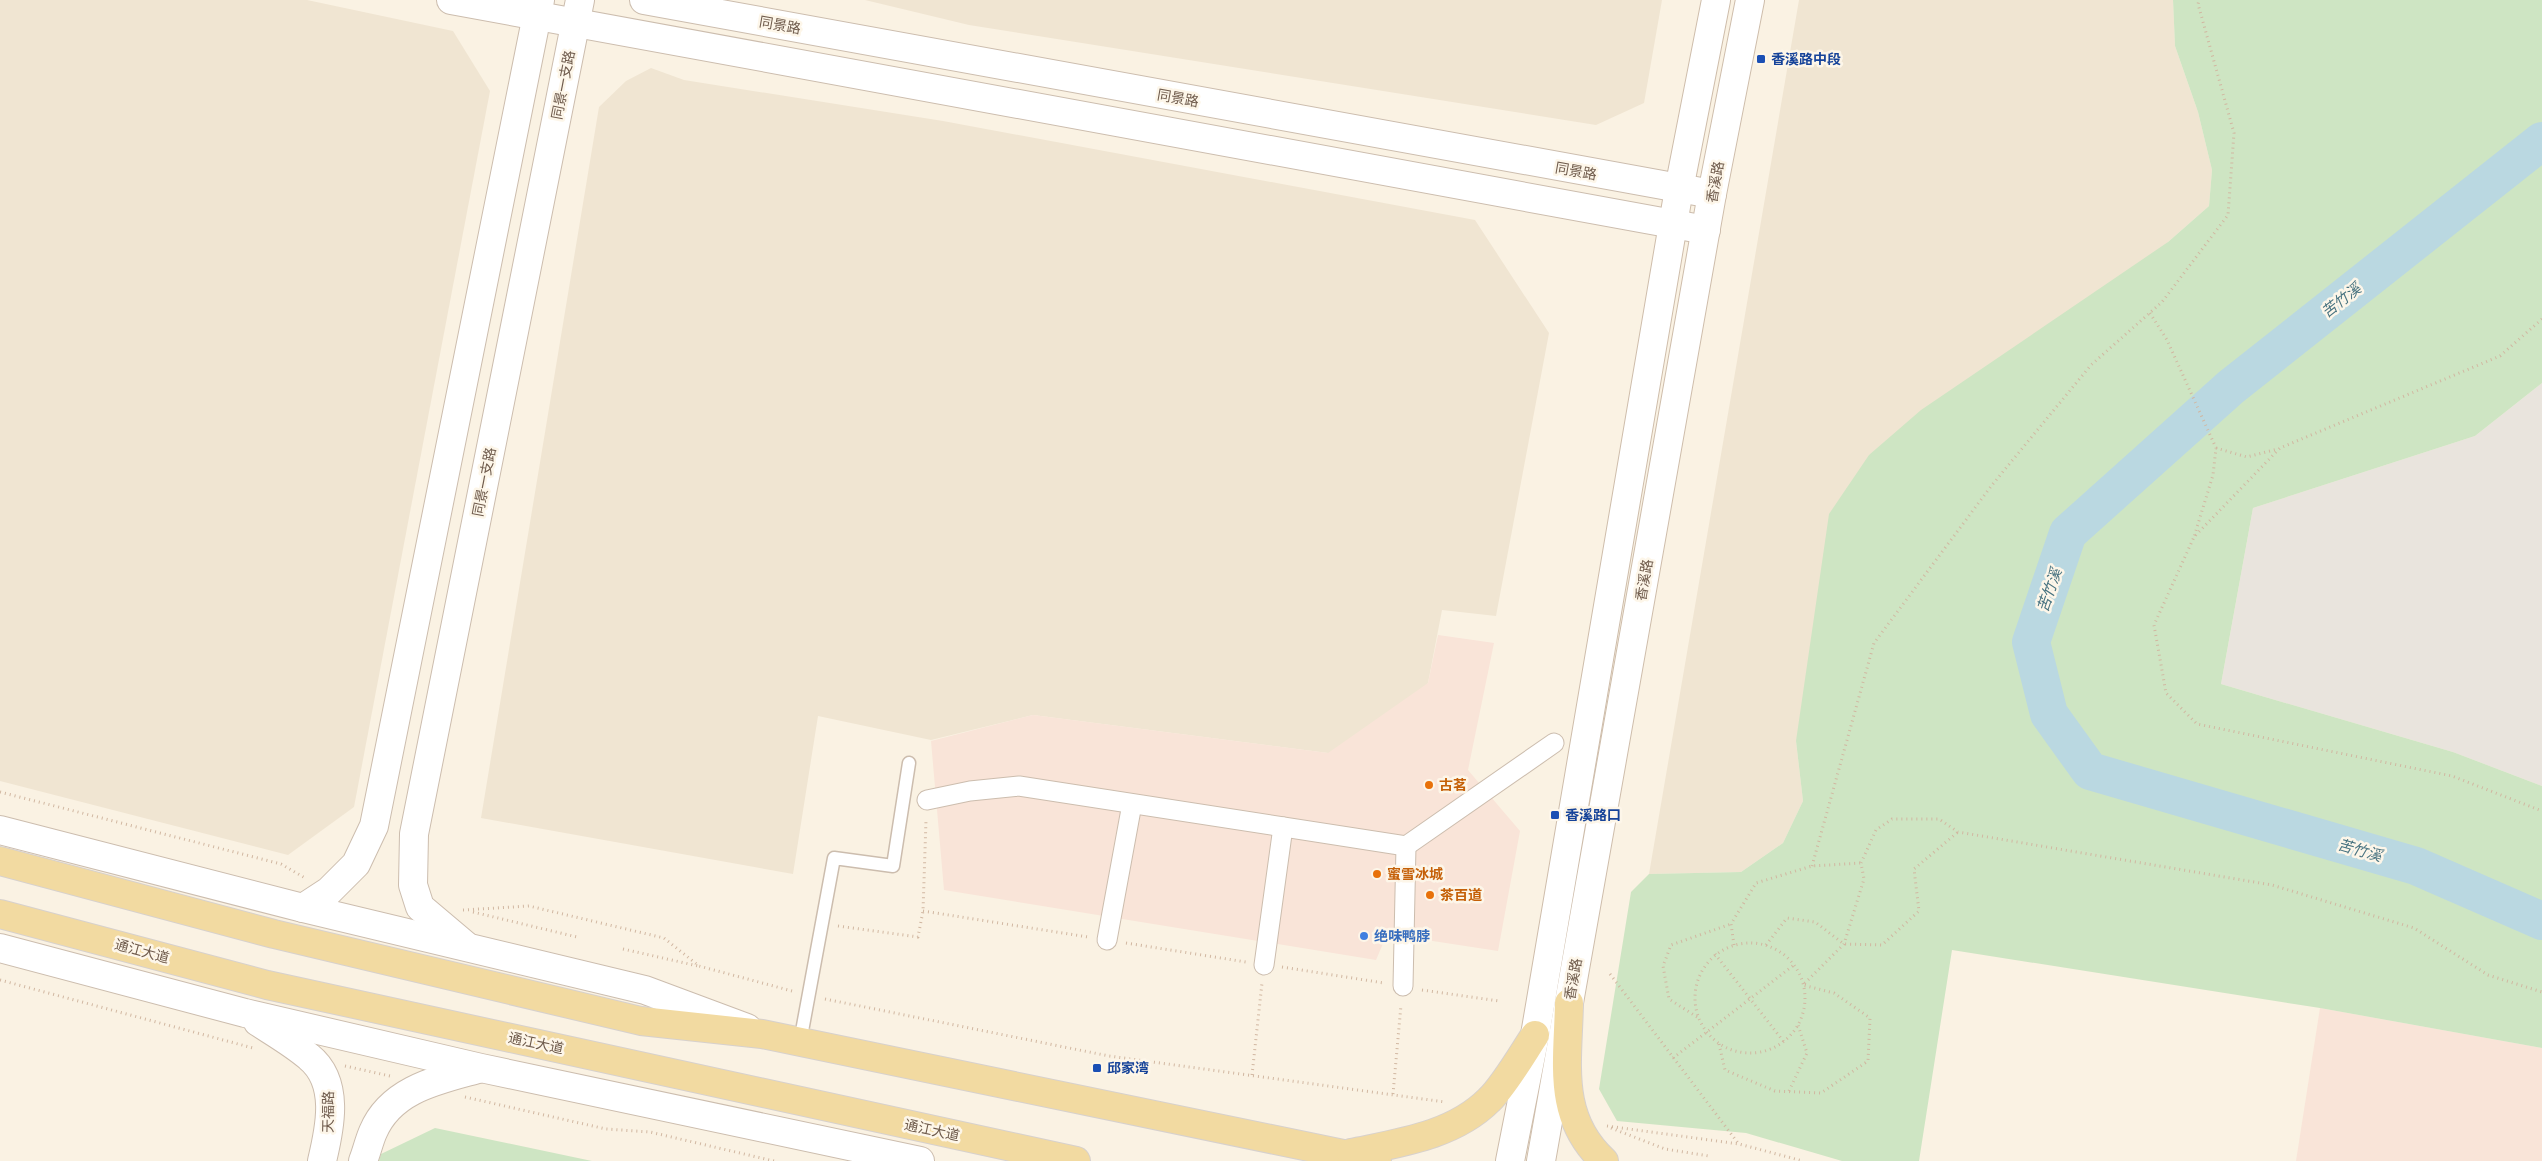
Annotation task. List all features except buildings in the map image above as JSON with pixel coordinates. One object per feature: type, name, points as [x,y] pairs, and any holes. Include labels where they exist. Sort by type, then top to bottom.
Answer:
[{"type":"main road","points":[[0,861],[274,934],[641,1021],[762,1034],[1377,1161]]},
{"type":"main road","name":"通江大道","points":[[0,914],[267,985],[1076,1161]]},
{"type":"main road","points":[[1569,1003],[1567,1093],[1575,1123],[1600,1144]]},
{"type":"main road","points":[[1343,1155],[1418,1139],[1459,1122],[1489,1100],[1535,1035]]},
{"type":"street","points":[[451,0],[578,11],[1706,230]]},
{"type":"street","name":"同景路","points":[[644,0],[1712,194]]},
{"type":"street","name":"香溪路","points":[[1510,1161],[1535,1035],[1679,189],[1716,0]]},
{"type":"street","name":"香溪路","points":[[1541,1161],[1712,194],[1750,0]]},
{"type":"street","points":[[303,908],[329,891],[356,864],[374,826],[538,8]]},
{"type":"street","name":"同景一支路","points":[[420,907],[413,885],[414,834],[578,11]]},
{"type":"street","points":[[927,800],[970,791],[1020,786],[1406,846],[1554,743]]},
{"type":"street","points":[[1107,940],[1132,804]]},
{"type":"street","points":[[1264,964],[1283,827]]},
{"type":"street","points":[[0,830],[303,908],[465,945],[646,990],[762,1034]]},
{"type":"street","points":[[1403,986],[1406,846]]},
{"type":"street","points":[[420,907],[465,945]]},
{"type":"street","points":[[0,948],[245,1013],[481,1068],[920,1161]]},
{"type":"street","name":"天福路","points":[[245,1013],[311,1058],[328,1083],[330,1126],[322,1161]]},
{"type":"street","points":[[363,1161],[374,1130],[391,1105],[424,1084],[481,1068]]},
{"type":"lane","points":[[800,1042],[834,858],[893,866],[909,764]]},
{"type":"path","points":[[1812,866],[1874,643],[1992,485],[2084,372],[2162,302],[2228,215],[2234,133],[2198,4],[2199,0]]},
{"type":"path","points":[[2150,313],[2167,340],[2216,448],[2213,474],[2194,538],[2154,625],[2166,693],[2197,724],[2452,776],[2542,811]]},
{"type":"path","points":[[2216,448],[2247,457],[2280,448],[2500,356],[2542,319]]},
{"type":"path","points":[[2194,538],[2280,448]]},
{"type":"path","points":[[0,792],[281,864],[329,891]]},
{"type":"path","points":[[823,923],[918,937],[923,911],[927,800]]},
{"type":"path","points":[[1803,985],[1844,944],[1864,879],[1861,863],[1876,830],[1892,819],[1939,819],[1958,832],[2272,885],[2414,928],[2488,975],[2542,992]]},
{"type":"path","points":[[1766,945],[1787,918],[1815,922],[1844,944],[1882,945],[1919,910],[1914,869],[1958,832]]},
{"type":"path","points":[[1734,945],[1731,924],[1756,883],[1812,866],[1861,863]]},
{"type":"path","points":[[470,911],[529,906],[645,933],[664,938],[699,966]]},
{"type":"path","points":[[420,907],[470,911],[577,937]]},
{"type":"path","points":[[923,911],[1499,1002]]},
{"type":"path","points":[[1698,1017],[1668,999],[1663,966],[1670,945],[1731,924]]},
{"type":"path","points":[[1750,942],[1766,945],[1781,952],[1794,965],[1803,985],[1804,1005],[1798,1025],[1784,1042],[1769,1050],[1752,1054],[1735,1052],[1719,1044],[1706,1032],[1698,1017],[1694,1000],[1696,983],[1703,968],[1715,954],[1734,945],[1750,942]]},
{"type":"path","points":[[623,949],[699,966],[809,995],[1109,1056],[1444,1101],[1459,1122]]},
{"type":"path","points":[[1715,954],[1784,1042]]},
{"type":"path","points":[[1252,1075],[1264,964]]},
{"type":"path","points":[[1673,1058],[1794,965]]},
{"type":"path","points":[[1610,974],[1739,1144]]},
{"type":"path","points":[[0,980],[257,1049]]},
{"type":"path","points":[[1719,1044],[1725,1070],[1775,1091],[1821,1092],[1868,1061],[1870,1018],[1834,993],[1803,985]]},
{"type":"path","points":[[1393,1094],[1403,986]]},
{"type":"path","points":[[1789,1091],[1807,1053],[1798,1025]]},
{"type":"path","points":[[311,1058],[424,1084]]},
{"type":"path","points":[[460,1095],[606,1129],[650,1132],[774,1161]]},
{"type":"path","points":[[1600,1144],[1739,1144],[1802,1161]]},
{"type":"path","points":[[1600,1144],[1665,1149],[1709,1156]]},
{"type":"shaded area","points":[[0,0],[307,0],[453,31],[490,91],[354,807],[288,855],[0,781]]},
{"type":"shaded area","points":[[865,0],[1662,0],[1644,103],[1596,125],[969,25]]},
{"type":"shaded area","points":[[1799,0],[2173,0],[2175,46],[2198,112],[2212,170],[2209,206],[2168,242],[1796,741],[1803,801],[1783,843],[1741,872],[1649,874]]},
{"type":"shaded area","points":[[651,68],[684,80],[943,121],[1475,220],[1549,333],[1496,616],[1442,610],[1428,683],[1359,795],[1328,753],[1033,715],[931,740],[818,716],[793,874],[481,818],[599,107],[626,81]]},
{"type":"shaded area","points":[[2542,383],[2542,786],[2453,752],[2221,684],[2253,508],[2475,436]]},
{"type":"shaded area","points":[[1438,635],[1494,643],[1468,770],[1520,831],[1498,951],[1387,934],[1376,960],[944,890],[931,741],[1033,715],[1328,753],[1428,683]]},
{"type":"shaded area","points":[[2320,1008],[2542,1048],[2542,1161],[2296,1161]]},
{"type":"green space","points":[[2173,0],[2542,0],[2542,383],[2475,436],[2253,508],[2221,684],[2453,752],[2542,786],[2542,1048],[2320,1008],[1952,950],[1919,1161],[1842,1161],[1746,1133],[1617,1121],[1599,1089],[1631,892],[1649,874],[1741,872],[1783,843],[1803,801],[1796,741],[1829,514],[1869,455],[1921,410],[2168,242],[2209,206],[2212,170],[2198,112],[2175,46]]},
{"type":"green space","points":[[435,1128],[592,1161],[379,1161],[381,1154]]},
{"type":"waterway","name":"苦竹溪","points":[[2542,141],[2231,387],[2068,533],[2031,642],[2049,714],[2090,771],[2416,866],[2542,921]]},
{"type":"place","name":"香溪路中段","points":[[1761,59]]},
{"type":"place","name":"古茗","points":[[1429,785]]},
{"type":"place","name":"香溪路口","points":[[1555,815]]},
{"type":"place","name":"蜜雪冰城","points":[[1377,874]]},
{"type":"place","name":"茶百道","points":[[1430,895]]},
{"type":"place","name":"绝味鸭脖","points":[[1364,936]]},
{"type":"place","name":"邱家湾","points":[[1097,1068]]}]
